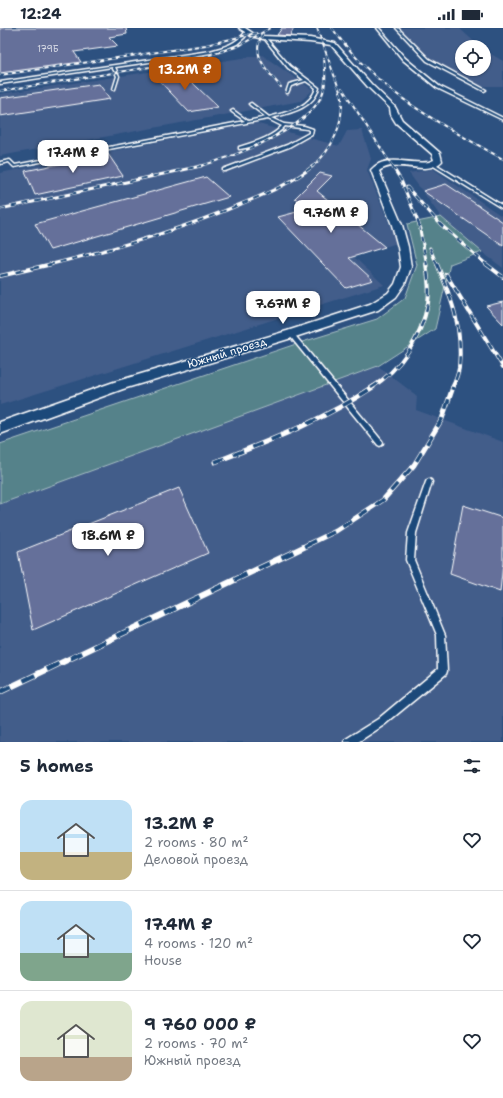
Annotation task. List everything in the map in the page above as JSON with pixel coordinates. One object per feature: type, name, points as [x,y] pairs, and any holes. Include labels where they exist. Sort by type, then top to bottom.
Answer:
[{"type":"street","points":[[245,30],[257,37],[286,38],[333,44],[370,86],[394,108],[395,115],[399,121],[434,159]]},
{"type":"street","name":"Южный проезд","points":[[0,428],[119,385],[291,334],[374,307],[392,294],[400,284],[406,267],[403,246],[397,225],[375,170],[379,166],[391,164],[420,166],[434,159]]},
{"type":"lane","points":[[378,28],[404,59],[438,87],[503,119]]},
{"type":"lane","points":[[397,28],[428,60],[485,90]]},
{"type":"lane","points":[[0,83],[210,52],[229,47],[239,41],[245,30]]},
{"type":"lane","points":[[0,164],[10,161],[14,166],[248,122],[293,111],[308,103],[317,95],[318,88],[289,67],[264,38]]},
{"type":"lane","points":[[113,66],[118,76],[114,89]]},
{"type":"lane","points":[[288,92],[290,85],[306,80]]},
{"type":"lane","points":[[224,170],[288,146],[311,133],[311,130],[304,126],[284,125],[268,118],[251,104]]},
{"type":"lane","points":[[233,111],[248,122]]},
{"type":"lane","points":[[240,148],[281,130],[284,125]]},
{"type":"lane","points":[[434,159],[503,208]]},
{"type":"lane","points":[[291,334],[380,443]]},
{"type":"lane","points":[[349,742],[381,722],[443,671],[441,635],[410,560],[412,533],[429,482]]},
{"type":"shaded area","points":[[400,28],[459,28],[472,40],[455,40],[455,75],[425,56]]},
{"type":"shaded area","points":[[491,54],[503,61],[503,86],[476,86],[457,76],[491,76]]},
{"type":"shaded area","points":[[262,55],[313,90],[301,101],[0,156],[0,94]]},
{"type":"shaded area","points":[[255,123],[339,146],[347,131],[362,130],[371,159],[367,170],[397,243],[354,257],[384,285],[0,405],[0,173]]},
{"type":"shaded area","points":[[433,169],[503,217],[503,268],[441,217],[409,173]]},
{"type":"shaded area","points":[[378,366],[417,396],[416,410],[503,442],[503,742],[0,742],[0,504]]},
{"type":"green space","points":[[441,217],[482,252],[450,264],[435,329],[378,366],[0,504],[0,444],[299,343],[377,319],[405,298],[417,265],[407,224]]},
{"type":"building","points":[[0,28],[126,28],[127,34],[109,37],[118,46],[74,52],[81,62],[0,73]]},
{"type":"building","points":[[282,28],[294,28],[290,36],[277,35]]},
{"type":"building","points":[[178,69],[218,107],[189,112],[152,73]]},
{"type":"building","points":[[99,84],[110,99],[0,116],[0,98]]},
{"type":"building","points":[[108,154],[123,176],[35,195],[25,171]]},
{"type":"building","points":[[320,173],[332,176],[317,191],[385,247],[349,258],[373,280],[346,288],[278,217],[308,209],[295,198]]},
{"type":"building","points":[[206,177],[229,197],[50,250],[35,224]]},
{"type":"building","points":[[446,184],[503,222],[503,246],[423,191]]},
{"type":"building","points":[[503,302],[503,324],[486,306]]},
{"type":"building","points":[[179,488],[208,553],[33,630],[18,552]]},
{"type":"building","points":[[463,505],[503,518],[503,563],[500,592],[450,574]]},
{"type":"railway","points":[[0,91],[194,60],[239,46],[270,28]]},
{"type":"railway","points":[[313,166],[326,152],[335,136],[341,117],[342,107],[342,97],[317,28]]},
{"type":"railway","points":[[332,28],[350,51],[369,71],[389,88],[431,118],[503,159]]},
{"type":"railway","points":[[0,75],[206,45],[256,33]]},
{"type":"railway","points":[[263,34],[259,41],[259,56],[266,69],[281,87]]},
{"type":"railway","points":[[200,166],[229,157],[267,141],[301,120],[314,108],[324,90],[324,58]]},
{"type":"railway","points":[[342,88],[393,167]]},
{"type":"railway","points":[[0,209],[200,166]]},
{"type":"railway","points":[[48,265],[97,253],[194,223],[288,183],[313,166]]},
{"type":"railway","points":[[392,166],[401,180],[421,229]]},
{"type":"railway","points":[[407,187],[440,224],[487,265]]},
{"type":"railway","points":[[419,225],[427,265]]},
{"type":"railway","points":[[430,248],[437,265]]},
{"type":"railway","points":[[0,276],[52,264]]},
{"type":"railway","points":[[371,388],[392,372],[408,352],[415,340],[425,316],[429,298],[426,264]]},
{"type":"railway","points":[[437,264],[452,302],[458,327],[460,353],[459,368],[452,388]]},
{"type":"railway","points":[[486,264],[503,277]]},
{"type":"railway","points":[[446,274],[503,367]]},
{"type":"railway","points":[[215,462],[276,438],[315,420],[373,387]]},
{"type":"railway","points":[[307,545],[336,531],[383,500],[414,465],[442,419],[453,387]]},
{"type":"railway","points":[[0,692],[310,544]]}]
